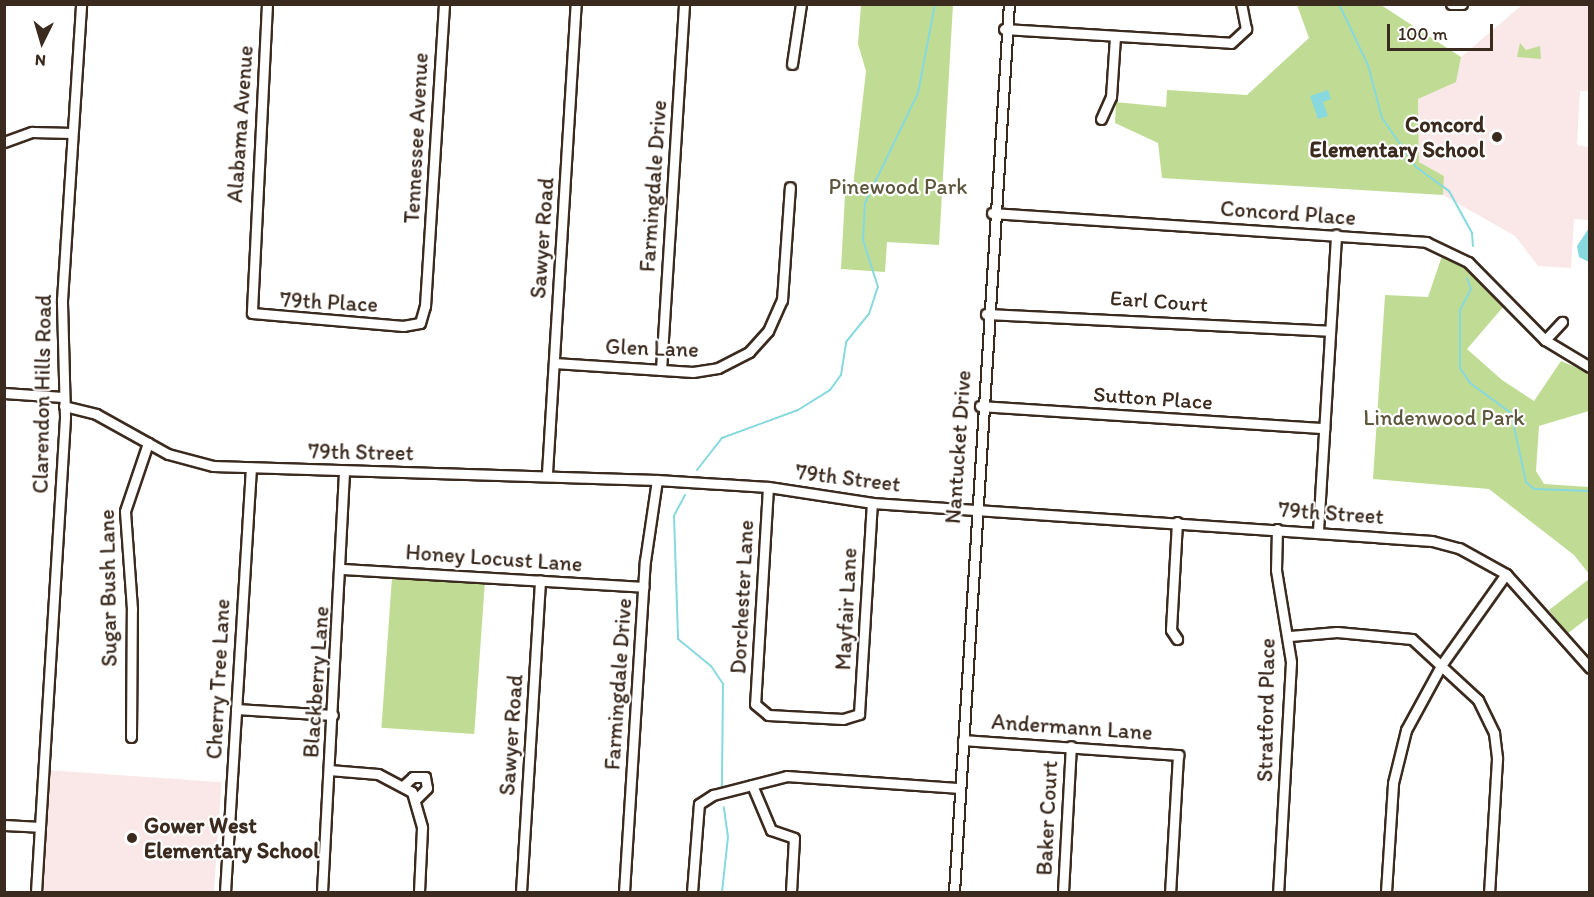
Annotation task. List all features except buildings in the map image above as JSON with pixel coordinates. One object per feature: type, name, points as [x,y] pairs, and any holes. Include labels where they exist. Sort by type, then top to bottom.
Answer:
[{"type":"street","name":"Clarendon Hills Road","points":[[36,892],[63,401],[62,300],[81,4]]},
{"type":"street","name":"Alabama Avenue","points":[[252,246],[267,4]]},
{"type":"street","name":"Tennessee Avenue","points":[[428,273],[444,4]]},
{"type":"street","name":"Sawyer Road","points":[[547,473],[576,4]]},
{"type":"street","name":"Farmingdale Drive","points":[[661,370],[684,4]]},
{"type":"street","points":[[792,64],[801,4]]},
{"type":"street","name":"Nantucket Drive","points":[[954,892],[973,510],[1004,29],[1009,4]]},
{"type":"street","points":[[1004,29],[1226,43],[1240,39],[1246,23],[1241,4]]},
{"type":"street","points":[[1451,4],[1462,4]]},
{"type":"street","points":[[1101,119],[1111,97],[1115,36]]},
{"type":"street","points":[[4,142],[32,132],[72,133]]},
{"type":"street","name":"Glen Lane","points":[[554,363],[701,371],[727,365],[749,352],[768,330],[782,300],[790,187]]},
{"type":"street","name":"Concord Place","points":[[992,213],[1418,241],[1450,251],[1475,267],[1545,340],[1590,367]]},
{"type":"street","points":[[1318,531],[1336,235]]},
{"type":"street","name":"79th Place","points":[[252,246],[249,304],[262,318],[412,326],[423,317],[428,273]]},
{"type":"street","name":"Earl Court","points":[[986,314],[1330,332]]},
{"type":"street","points":[[1545,340],[1562,322]]},
{"type":"street","name":"79th Street","points":[[4,393],[63,401],[96,414],[148,443],[193,462],[344,473],[547,473],[657,480],[768,488],[872,503],[1318,531],[1445,544],[1506,574],[1590,668]]},
{"type":"street","name":"Sutton Place","points":[[980,406],[1324,428]]},
{"type":"street","name":"Sugar Bush Lane","points":[[131,737],[132,609],[125,511],[148,443]]},
{"type":"street","name":"Cherry Tree Lane","points":[[225,892],[251,468]]},
{"type":"street","name":"Blackberry Lane","points":[[322,892],[343,568],[344,473]]},
{"type":"street","name":"Farmingdale Drive","points":[[624,892],[643,587],[657,480]]},
{"type":"street","name":"Dorchester Lane","points":[[768,488],[757,709],[768,715],[858,717]]},
{"type":"street","name":"Mayfair Lane","points":[[858,717],[872,503]]},
{"type":"street","points":[[1177,522],[1171,630],[1177,639]]},
{"type":"street","name":"Stratford Place","points":[[1276,529],[1278,583],[1290,636],[1278,892]]},
{"type":"street","name":"Honey Locust Lane","points":[[343,568],[643,587]]},
{"type":"street","points":[[1386,892],[1398,757],[1416,707],[1442,664],[1506,574]]},
{"type":"street","name":"Sawyer Road","points":[[521,892],[540,581]]},
{"type":"street","points":[[1290,636],[1395,635],[1420,643],[1478,700],[1495,739],[1489,892]]},
{"type":"street","points":[[236,709],[333,715]]},
{"type":"street","name":"Andermann Lane","points":[[963,740],[1178,755],[1170,892]]},
{"type":"street","name":"Baker Court","points":[[1063,892],[1071,746]]},
{"type":"street","points":[[329,770],[378,774],[404,785],[417,798],[422,828],[419,892]]},
{"type":"street","points":[[692,892],[699,804],[752,785],[787,776],[960,789]]},
{"type":"street","points":[[404,785],[413,777],[425,777],[427,788],[417,798]]},
{"type":"street","points":[[752,785],[771,830],[794,838],[791,892]]},
{"type":"street","points":[[4,825],[40,827]]},
{"type":"shaded area","name":"Concord Elementary School","points":[[1522,5],[1589,5],[1589,91],[1580,91],[1577,145],[1589,147],[1589,220],[1574,219],[1571,268],[1538,266],[1515,236],[1443,195],[1444,176],[1419,162],[1418,98],[1455,82],[1461,57]]},
{"type":"shaded area","name":"Gower West Elementary School","points":[[47,770],[222,782],[214,892],[38,892]]},
{"type":"green space","name":"Pinewood Park","points":[[861,5],[953,5],[939,245],[887,242],[885,272],[841,269],[845,195],[852,195],[866,71],[858,44]]},
{"type":"green space","points":[[1297,5],[1381,5],[1461,57],[1456,82],[1418,99],[1419,162],[1444,176],[1443,195],[1162,178],[1158,143],[1115,123],[1116,102],[1166,107],[1167,90],[1247,95],[1309,38]]},
{"type":"green space","points":[[1520,43],[1526,50],[1540,46],[1541,59],[1517,57]]},
{"type":"green space","name":"Lindenwood Park","points":[[1443,253],[1467,268],[1504,306],[1467,349],[1502,380],[1534,401],[1561,361],[1589,373],[1589,411],[1539,426],[1536,471],[1544,484],[1589,487],[1589,574],[1574,555],[1489,489],[1373,479],[1385,295],[1428,297]]},
{"type":"green space","points":[[392,577],[485,583],[474,734],[381,728]]},
{"type":"green space","points":[[1589,579],[1589,617],[1567,634],[1549,610]]},
{"type":"water","points":[[1328,90],[1331,99],[1323,102],[1328,116],[1318,119],[1310,96]]},
{"type":"water","points":[[1589,228],[1589,262],[1579,257],[1577,246]]},
{"type":"waterway","points":[[697,470],[722,438],[798,410],[830,390],[841,375],[846,342],[869,314],[878,287],[863,240],[865,203],[918,93],[935,4]]},
{"type":"waterway","points":[[1339,4],[1368,65],[1382,118],[1416,167],[1449,191],[1472,233],[1473,246]]},
{"type":"waterway","points":[[1467,278],[1471,289],[1460,310],[1460,368],[1470,383],[1511,413],[1526,482],[1534,489],[1590,491]]},
{"type":"waterway","points":[[685,495],[674,516],[678,639],[711,666],[723,684],[722,787]]},
{"type":"waterway","points":[[722,892],[728,837],[724,807]]},
{"type":"place","name":"Concord Elementary School","points":[[1497,137]]},
{"type":"place","name":"Gower West Elementary School","points":[[132,838]]}]
